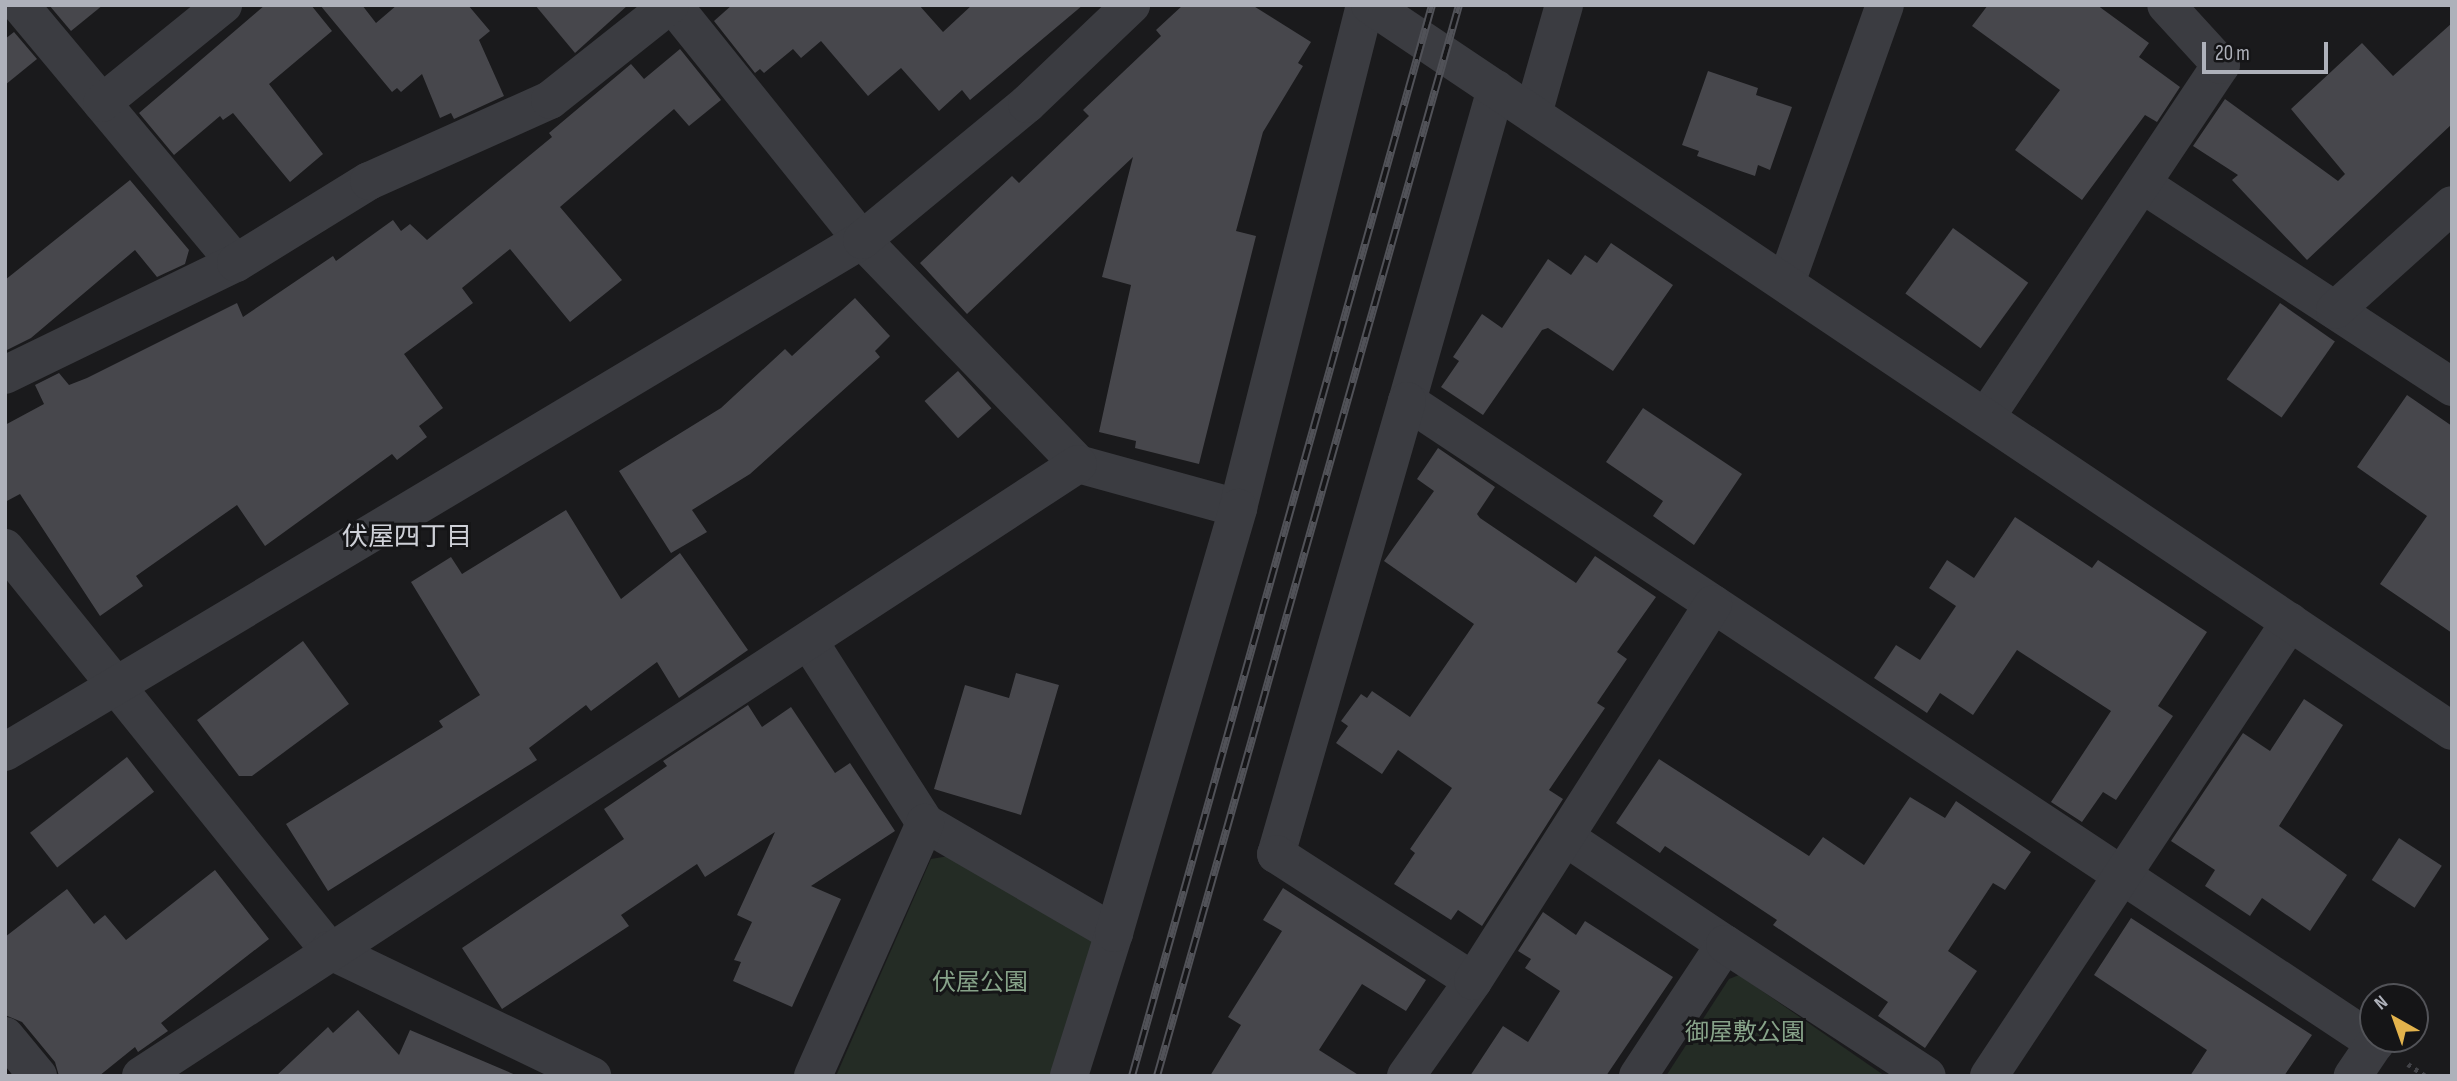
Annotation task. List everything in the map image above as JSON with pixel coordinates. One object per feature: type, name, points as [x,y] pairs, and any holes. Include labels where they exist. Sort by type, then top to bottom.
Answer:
[{"type":"street","points":[[20,5],[236,263]]},
{"type":"street","points":[[102,103],[223,5]]},
{"type":"street","points":[[5,375],[236,263],[369,181],[550,100],[672,5],[862,240],[1078,464],[1238,508]]},
{"type":"street","points":[[5,752],[862,240],[1027,104],[1131,5]]},
{"type":"street","points":[[1069,1076],[1114,933],[1238,508],[1368,5],[2452,731]]},
{"type":"street","points":[[1533,114],[1564,5]]},
{"type":"street","points":[[1786,283],[1885,5]]},
{"type":"street","points":[[1986,417],[2221,65],[2166,5]]},
{"type":"street","points":[[1473,981],[1276,854],[1496,89]]},
{"type":"street","points":[[2142,184],[2452,387]]},
{"type":"street","points":[[2335,310],[2452,205]]},
{"type":"street","points":[[1407,401],[2375,1043],[2353,1076]]},
{"type":"street","points":[[141,1076],[329,950],[810,643],[1078,464]]},
{"type":"street","points":[[5,548],[329,950],[586,1074]]},
{"type":"street","points":[[1406,1076],[1473,981],[1713,604]]},
{"type":"street","points":[[1989,1076],[2124,877],[2290,622]]},
{"type":"street","points":[[810,643],[925,823],[1114,933]]},
{"type":"street","points":[[813,1076],[925,823]]},
{"type":"street","points":[[1565,837],[1927,1076]]},
{"type":"street","points":[[1638,1076],[1725,944]]},
{"type":"street","points":[[5,1036],[38,1076]]},
{"type":"green space","name":"伏屋公園","points":[[949,856],[1097,944],[1053,1076],[836,1076],[931,859]]},
{"type":"green space","name":"御屋敷公園","points":[[1739,975],[1885,1076],[1666,1076],[1729,979]]},
{"type":"building","points":[[49,5],[103,5],[71,31]]},
{"type":"building","points":[[265,5],[311,5],[332,31],[269,84],[323,154],[290,182],[233,113],[223,120],[220,116],[174,155],[139,113]]},
{"type":"building","points":[[320,5],[362,5],[376,23],[397,5],[468,5],[490,31],[479,40],[504,96],[454,119],[451,113],[440,118],[422,74],[401,92],[397,88],[392,92]]},
{"type":"building","points":[[535,5],[628,5],[575,53]]},
{"type":"building","points":[[732,5],[919,5],[943,32],[972,5],[1083,5],[970,100],[962,90],[939,111],[901,68],[868,96],[821,41],[801,58],[793,49],[764,73],[760,69],[755,73],[714,21]]},
{"type":"building","points":[[1183,5],[1252,5],[1311,42],[1298,63],[1303,66],[1263,132],[1236,231],[1256,236],[1199,464],[1135,448],[1136,441],[1099,432],[1131,285],[1102,277],[1133,157],[967,314],[920,263],[1012,176],[1019,183],[1089,116],[1083,110],[1161,36],[1156,30]]},
{"type":"building","points":[[1988,5],[2097,5],[2149,43],[2139,57],[2180,87],[2157,122],[2145,115],[2082,200],[2015,150],[2060,90],[1972,26]]},
{"type":"building","points":[[2452,23],[2452,124],[2307,260],[2232,180],[2238,175],[2193,146],[2225,99],[2338,181],[2345,174],[2291,109],[2362,43],[2393,76]]},
{"type":"building","points":[[14,32],[37,59],[5,85],[5,39]]},
{"type":"building","points":[[680,49],[721,100],[689,126],[674,109],[560,207],[622,280],[570,322],[510,249],[462,288],[473,303],[404,354],[443,408],[419,426],[427,437],[397,460],[392,454],[265,546],[237,505],[136,576],[143,586],[100,616],[20,494],[5,502],[5,425],[44,404],[35,385],[59,373],[69,385],[87,378],[237,303],[243,317],[333,256],[336,261],[393,220],[401,231],[410,224],[427,240],[552,137],[549,133],[631,64],[644,79]]},
{"type":"building","points":[[1708,71],[1758,88],[1756,95],[1792,107],[1770,170],[1758,165],[1755,176],[1697,156],[1699,151],[1682,145]]},
{"type":"building","points":[[130,180],[189,250],[185,264],[157,277],[135,250],[31,338],[5,351],[5,280]]},
{"type":"building","points":[[1953,228],[2028,283],[1981,348],[1905,294]]},
{"type":"building","points":[[1611,243],[1673,285],[1613,371],[1548,328],[1542,330],[1483,415],[1441,387],[1459,361],[1453,357],[1482,314],[1502,328],[1548,259],[1571,275],[1585,255],[1597,263]]},
{"type":"building","points":[[855,298],[890,336],[875,351],[880,357],[750,474],[692,510],[707,532],[671,553],[619,471],[721,408],[785,349],[792,356]]},
{"type":"building","points":[[2280,303],[2335,341],[2282,418],[2227,379]]},
{"type":"building","points":[[958,371],[991,408],[958,438],[925,401]]},
{"type":"building","points":[[2407,395],[2452,426],[2452,633],[2380,584],[2427,516],[2357,467]]},
{"type":"building","points":[[1643,408],[1742,474],[1694,545],[1653,516],[1663,501],[1606,462]]},
{"type":"building","points":[[1438,448],[1495,487],[1477,514],[1480,518],[1576,583],[1595,556],[1656,597],[1617,652],[1627,659],[1597,703],[1605,708],[1549,790],[1563,799],[1482,926],[1458,910],[1451,920],[1394,884],[1415,853],[1410,849],[1452,788],[1398,750],[1382,774],[1336,743],[1348,726],[1341,721],[1361,694],[1367,698],[1372,691],[1410,717],[1474,624],[1384,561],[1434,491],[1417,479]]},
{"type":"building","points":[[566,510],[621,599],[680,553],[748,650],[679,698],[657,662],[591,711],[586,705],[529,748],[537,760],[328,891],[286,824],[443,727],[439,721],[480,695],[411,582],[451,557],[462,574]]},
{"type":"building","points":[[2015,517],[2092,568],[2098,560],[2207,632],[2158,706],[2173,716],[2116,800],[2103,792],[2082,822],[2051,802],[2111,711],[2017,650],[1973,715],[1940,693],[1927,713],[1874,678],[1896,645],[1920,660],[1956,606],[1929,588],[1947,560],[1974,578]]},
{"type":"building","points":[[303,641],[349,704],[252,776],[239,776],[197,720]]},
{"type":"building","points":[[1016,673],[1059,685],[1021,815],[934,789],[965,685],[1009,698]]},
{"type":"building","points":[[2304,699],[2343,725],[2279,826],[2347,875],[2310,931],[2262,898],[2250,916],[2205,886],[2215,870],[2171,841],[2243,733],[2270,751]]},
{"type":"building","points":[[748,705],[762,727],[791,707],[835,773],[850,763],[895,831],[811,886],[841,899],[792,1007],[733,981],[741,962],[734,960],[752,922],[737,915],[775,832],[705,877],[697,864],[621,915],[629,926],[502,1009],[462,948],[624,839],[604,809],[667,766],[663,761]]},
{"type":"building","points":[[127,757],[154,792],[57,867],[30,833]]},
{"type":"building","points":[[1659,759],[1809,856],[1823,837],[1864,865],[1910,797],[1945,818],[1956,801],[2031,852],[2005,890],[1993,883],[1948,951],[1977,971],[1925,1048],[1878,1016],[1888,1002],[1773,925],[1777,920],[1665,846],[1660,853],[1616,823]]},
{"type":"building","points":[[2399,838],[2442,866],[2415,908],[2372,880]]},
{"type":"building","points":[[215,870],[269,939],[161,1023],[168,1031],[138,1052],[135,1047],[99,1076],[59,1076],[55,1062],[22,1022],[5,1015],[5,937],[67,889],[94,924],[105,915],[126,940]]},
{"type":"building","points":[[1283,888],[1426,980],[1406,1011],[1362,984],[1319,1050],[1360,1076],[1210,1076],[1241,1025],[1228,1017],[1282,931],[1263,920]]},
{"type":"building","points":[[1543,912],[1576,935],[1585,921],[1673,977],[1606,1076],[1470,1076],[1503,1026],[1528,1042],[1560,991],[1525,968],[1531,959],[1518,951]]},
{"type":"building","points":[[2131,918],[2312,1035],[2284,1076],[2190,1076],[2207,1050],[2094,975]]},
{"type":"building","points":[[358,1010],[399,1055],[410,1030],[518,1076],[276,1076],[328,1027],[333,1033]]},
{"type":"railway","points":[[1132,1076],[1432,5]]},
{"type":"railway","points":[[1157,1076],[1459,5]]},
{"type":"district","name":"伏屋四丁目","points":[[407,538]]}]
